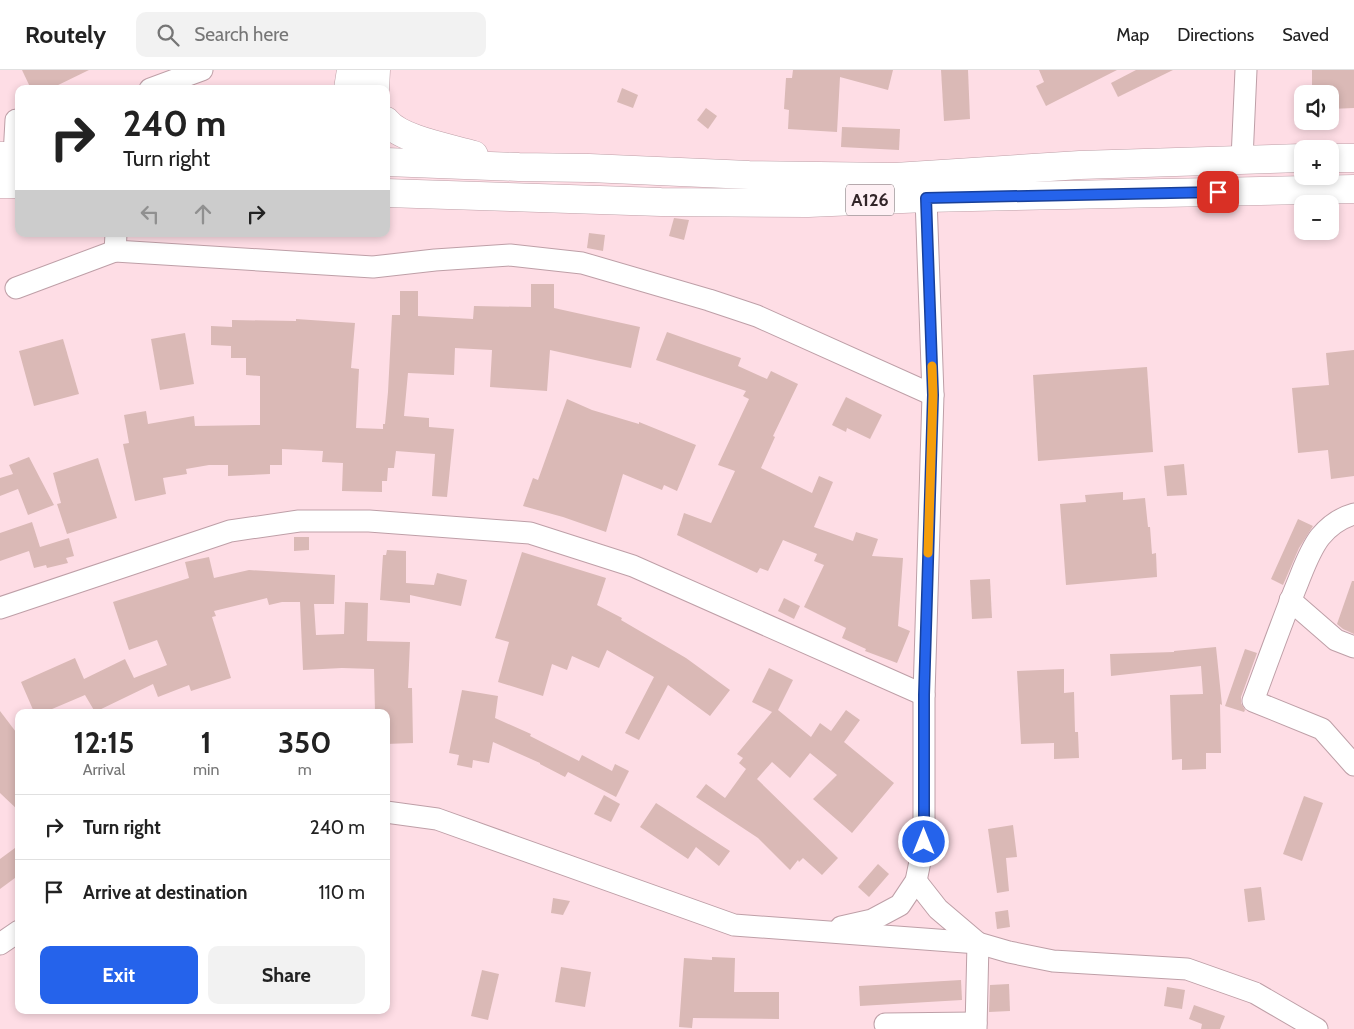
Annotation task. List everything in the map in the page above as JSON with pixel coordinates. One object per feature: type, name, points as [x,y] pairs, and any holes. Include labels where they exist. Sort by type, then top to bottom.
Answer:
[{"type":"highway","points":[[349,85],[351,70]]},
{"type":"highway","points":[[375,85],[376,70]]},
{"type":"highway","points":[[390,124],[399,132],[409,136],[519,167]]},
{"type":"highway","name":"A126","points":[[390,162],[749,175],[895,176],[1080,165],[1294,158]]},
{"type":"highway","points":[[1339,158],[1354,158]]},
{"type":"highway","points":[[0,184],[15,184]]},
{"type":"highway","name":"A126","points":[[390,193],[671,202],[808,203],[926,198],[1354,189]]},
{"type":"street","points":[[161,85],[202,70]]},
{"type":"street","points":[[1242,159],[1246,70]]},
{"type":"street","points":[[11,156],[12,120]]},
{"type":"street","points":[[818,932],[872,920],[900,905],[916,881],[924,842],[924,695],[933,395],[926,198]]},
{"type":"street","points":[[16,288],[115,242],[373,267],[435,260],[510,255],[582,262],[758,316],[933,395]]},
{"type":"street","points":[[1354,514],[1335,522],[1319,538],[1310,553],[1290,600],[1253,701],[1322,729],[1354,765]]},
{"type":"street","points":[[0,608],[230,530],[299,521],[369,521],[530,533],[634,566],[924,695]]},
{"type":"street","points":[[1290,600],[1336,640],[1354,647]]},
{"type":"street","points":[[390,813],[437,819],[734,926],[978,943],[1009,952],[1053,961],[1187,969],[1255,993],[1316,1029]]},
{"type":"street","points":[[916,881],[938,909],[978,943]]},
{"type":"street","points":[[0,944],[15,934]]},
{"type":"street","points":[[885,1024],[976,1026],[978,943]]},
{"type":"building","points":[[22,70],[89,70],[58,85],[29,85]]},
{"type":"building","points":[[793,70],[893,70],[888,90],[840,77],[837,132],[788,129],[789,110],[784,109],[786,78],[792,78]]},
{"type":"building","points":[[941,70],[968,70],[970,119],[944,121]]},
{"type":"building","points":[[1039,70],[1117,70],[1046,106],[1036,86],[1044,82]]},
{"type":"building","points":[[1136,70],[1173,70],[1118,97],[1111,83]]},
{"type":"building","points":[[1312,70],[1354,70],[1354,108],[1339,109],[1339,85],[1312,85]]},
{"type":"building","points":[[622,88],[638,95],[633,108],[617,102]]},
{"type":"building","points":[[706,108],[717,116],[708,129],[697,120]]},
{"type":"building","points":[[842,127],[900,129],[899,150],[841,147]]},
{"type":"building","points":[[674,218],[689,220],[684,240],[669,236]]},
{"type":"building","points":[[589,233],[605,235],[603,251],[587,248]]},
{"type":"building","points":[[531,284],[554,284],[554,308],[640,327],[631,368],[550,350],[547,391],[490,387],[492,350],[455,348],[454,375],[408,373],[404,416],[429,418],[429,427],[454,429],[447,497],[432,496],[435,454],[396,451],[394,468],[388,468],[387,481],[382,481],[382,492],[342,491],[343,463],[322,462],[323,451],[282,449],[282,465],[270,465],[270,474],[228,476],[228,465],[209,465],[186,469],[187,474],[163,478],[166,494],[135,501],[123,444],[129,443],[124,415],[146,411],[148,424],[194,416],[195,426],[260,425],[260,376],[246,375],[246,358],[231,358],[231,346],[211,345],[211,326],[232,327],[232,320],[296,321],[296,319],[355,323],[351,368],[359,369],[356,428],[383,429],[388,392],[392,315],[400,315],[400,291],[418,291],[418,316],[473,319],[474,306],[531,307]]},
{"type":"building","points":[[667,332],[741,358],[738,366],[767,379],[771,371],[798,384],[773,436],[775,437],[761,468],[812,493],[819,476],[833,482],[814,527],[853,541],[856,532],[878,539],[872,556],[903,558],[898,626],[910,631],[897,663],[865,651],[866,649],[842,638],[846,628],[804,607],[824,565],[814,561],[817,554],[783,540],[768,571],[760,568],[757,573],[677,535],[684,513],[711,523],[735,471],[718,465],[749,399],[743,396],[746,391],[656,360]]},
{"type":"building","points":[[185,333],[194,384],[160,390],[151,339]]},
{"type":"building","points":[[63,339],[79,394],[34,406],[19,351]]},
{"type":"building","points":[[1354,350],[1354,476],[1331,479],[1328,450],[1298,453],[1292,388],[1329,385],[1326,353]]},
{"type":"building","points":[[1147,367],[1153,452],[1038,461],[1033,375]]},
{"type":"building","points":[[846,397],[882,415],[870,439],[847,428],[846,432],[832,425]]},
{"type":"building","points":[[567,399],[592,410],[639,424],[639,422],[696,445],[677,491],[664,485],[662,490],[623,474],[606,532],[523,506],[533,478],[538,480]]},
{"type":"building","points":[[29,457],[54,505],[28,515],[18,489],[0,496],[0,478],[13,474],[9,465]]},
{"type":"building","points":[[98,458],[117,518],[67,534],[57,504],[61,503],[53,473]]},
{"type":"building","points":[[1184,464],[1187,495],[1167,496],[1164,466]]},
{"type":"building","points":[[1123,492],[1123,500],[1145,498],[1152,554],[1156,553],[1157,577],[1066,585],[1060,504],[1086,502],[1085,495]]},
{"type":"building","points":[[1298,519],[1313,526],[1299,548],[1283,585],[1271,579]]},
{"type":"building","points":[[32,522],[40,547],[69,538],[74,556],[66,558],[68,563],[47,568],[46,565],[34,568],[29,551],[0,561],[0,533]]},
{"type":"building","points":[[294,537],[309,537],[309,550],[294,551]]},
{"type":"building","points":[[387,550],[406,551],[406,583],[434,585],[437,573],[467,580],[461,606],[410,595],[410,603],[380,600],[383,555],[386,555]]},
{"type":"building","points":[[522,552],[606,578],[597,605],[622,618],[621,620],[686,658],[730,690],[710,716],[668,685],[639,740],[625,733],[654,677],[607,650],[599,668],[572,656],[567,670],[552,664],[543,696],[498,682],[509,642],[495,638]]},
{"type":"building","points":[[209,557],[214,578],[249,570],[335,575],[334,604],[314,604],[316,635],[344,634],[345,602],[368,603],[367,641],[410,642],[408,688],[412,688],[413,743],[390,744],[390,709],[375,709],[374,669],[303,670],[300,602],[282,602],[269,605],[267,598],[214,611],[216,616],[212,617],[231,678],[191,691],[189,685],[158,697],[153,684],[101,709],[93,709],[85,695],[52,709],[33,709],[21,682],[75,658],[84,679],[125,659],[134,678],[167,665],[157,640],[129,650],[113,602],[189,578],[185,562]]},
{"type":"building","points":[[990,579],[992,618],[972,619],[970,580]]},
{"type":"building","points":[[1352,581],[1354,581],[1354,634],[1337,624]]},
{"type":"building","points":[[784,598],[800,606],[794,619],[778,611]]},
{"type":"building","points":[[1216,647],[1222,705],[1220,704],[1221,753],[1206,753],[1206,769],[1182,770],[1182,759],[1172,760],[1170,695],[1203,694],[1201,666],[1111,676],[1110,654],[1174,652]]},
{"type":"building","points":[[1245,649],[1257,653],[1241,697],[1244,712],[1225,706]]},
{"type":"building","points":[[769,668],[793,680],[778,710],[811,737],[820,723],[831,731],[846,710],[860,720],[844,742],[894,783],[852,833],[813,799],[837,775],[810,753],[790,778],[772,762],[757,779],[838,858],[822,875],[803,858],[799,862],[798,860],[790,870],[758,838],[696,797],[706,784],[725,798],[746,769],[739,763],[743,758],[737,754],[772,712],[752,702]]},
{"type":"building","points":[[1064,669],[1064,693],[1074,692],[1075,732],[1078,732],[1079,758],[1054,759],[1054,743],[1021,744],[1017,671]]},
{"type":"building","points":[[462,690],[498,696],[495,718],[531,734],[530,736],[579,761],[582,755],[612,771],[615,764],[629,771],[616,797],[568,772],[565,777],[540,763],[493,742],[489,763],[473,760],[472,768],[457,765],[459,755],[449,753]]},
{"type":"building","points":[[0,711],[15,731],[15,807],[0,793]]},
{"type":"building","points":[[604,795],[620,804],[611,822],[594,814]]},
{"type":"building","points":[[1304,796],[1323,803],[1302,861],[1283,854]]},
{"type":"building","points":[[656,803],[730,851],[719,866],[696,847],[688,859],[640,827]]},
{"type":"building","points":[[1013,825],[1017,857],[1006,858],[1009,891],[997,893],[988,829]]},
{"type":"building","points":[[15,848],[15,878],[0,889],[0,859]]},
{"type":"building","points":[[878,864],[889,874],[869,897],[858,887]]},
{"type":"building","points":[[1261,887],[1265,920],[1248,922],[1244,889]]},
{"type":"building","points":[[553,898],[570,901],[563,915],[551,913]]},
{"type":"building","points":[[1008,910],[1010,927],[997,929],[995,912]]},
{"type":"building","points":[[712,957],[735,958],[734,992],[779,992],[779,1019],[693,1018],[692,1028],[679,1027],[684,958],[712,960]]},
{"type":"building","points":[[561,967],[591,972],[585,1007],[555,1002]]},
{"type":"building","points":[[482,970],[499,974],[488,1020],[471,1016]]},
{"type":"building","points":[[961,980],[962,1000],[860,1006],[859,986]]},
{"type":"building","points":[[1009,984],[1010,1011],[989,1012],[990,985]]},
{"type":"building","points":[[1167,987],[1185,990],[1182,1009],[1164,1006]]},
{"type":"building","points":[[1194,1005],[1225,1016],[1220,1029],[1201,1029],[1202,1024],[1189,1019]]},
{"type":"slow traffic","points":[[928,553],[933,395],[932,366]]},
{"type":"route","points":[[924,842],[924,695],[933,395],[926,198],[1218,192]]}]
